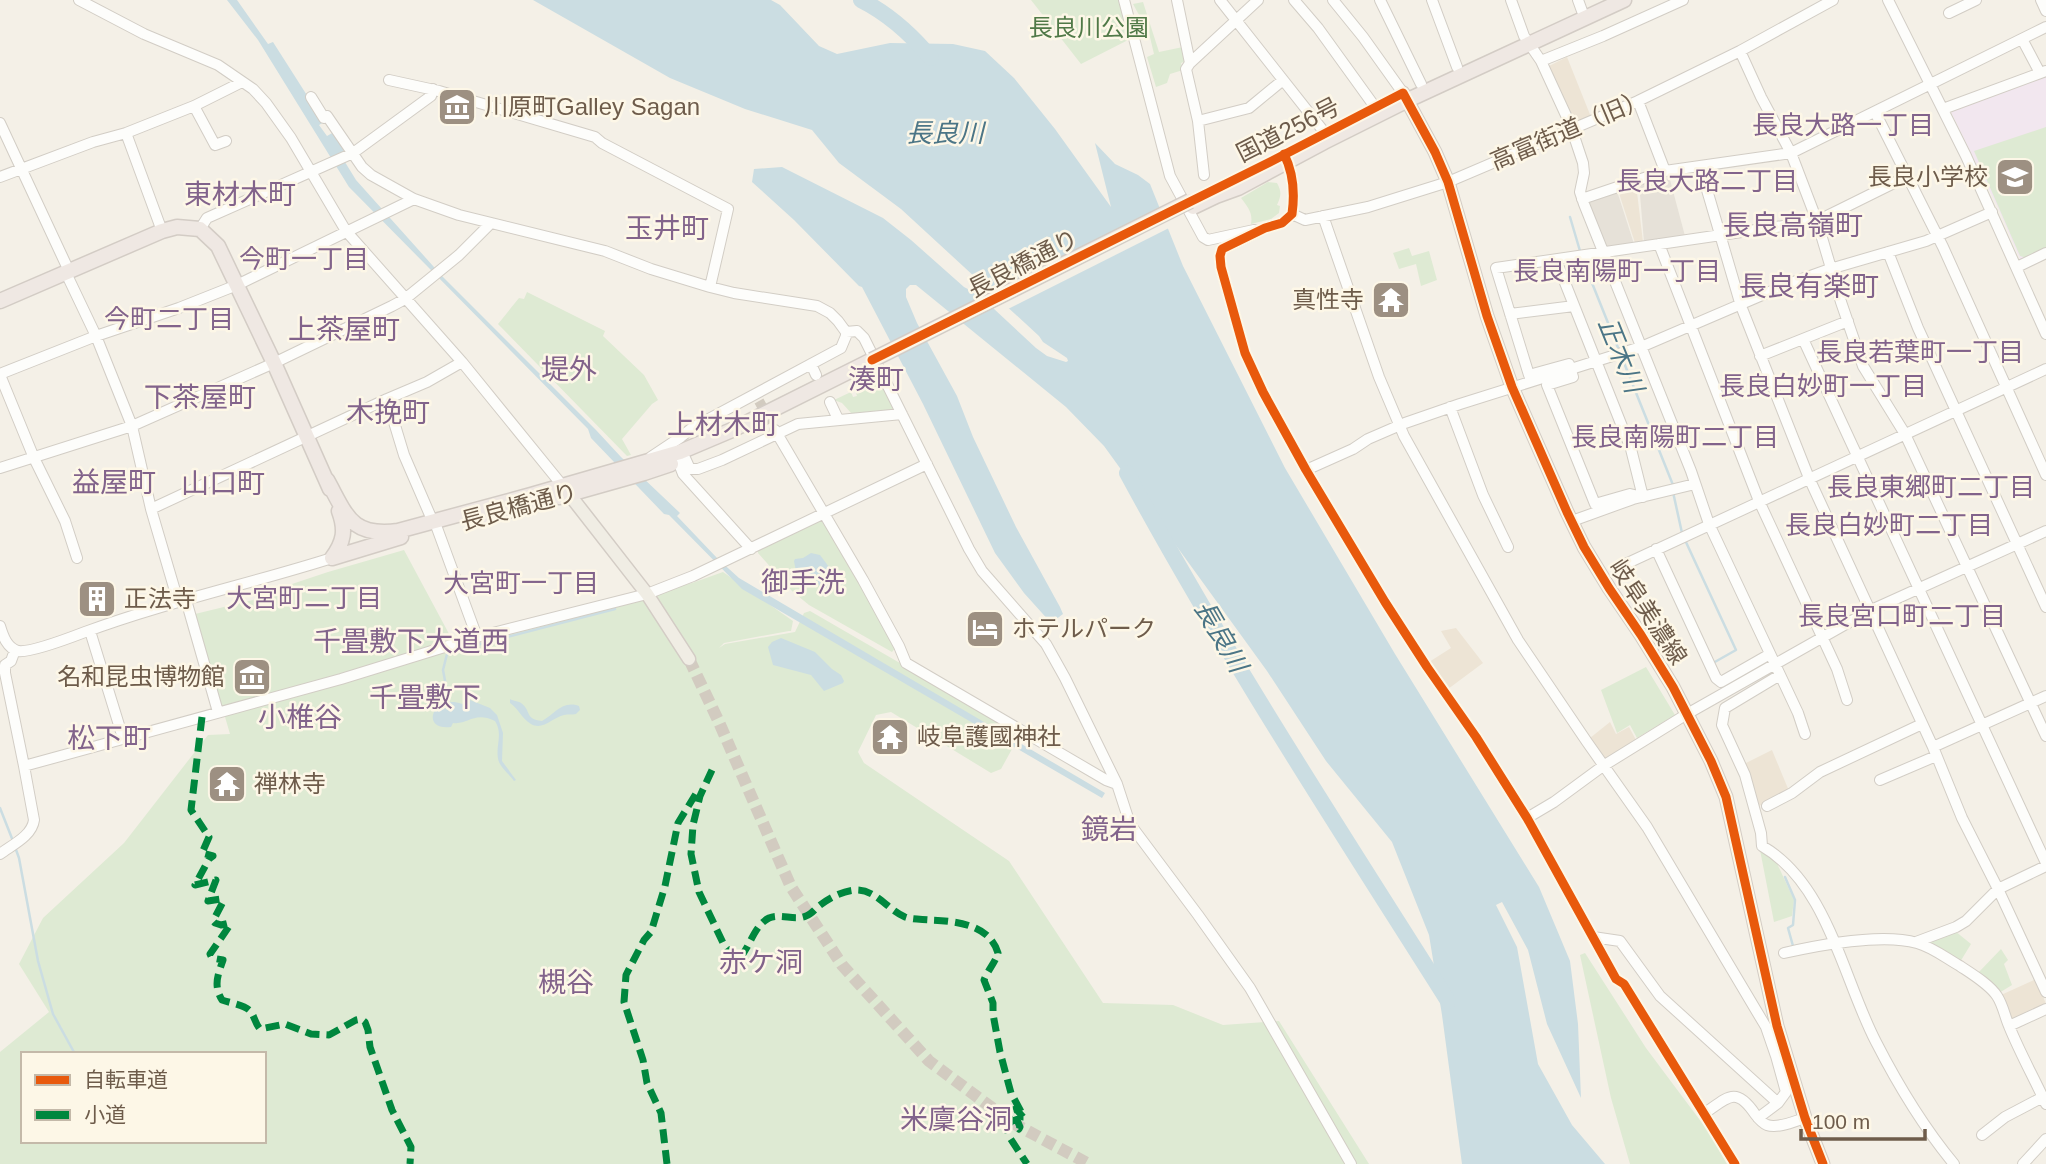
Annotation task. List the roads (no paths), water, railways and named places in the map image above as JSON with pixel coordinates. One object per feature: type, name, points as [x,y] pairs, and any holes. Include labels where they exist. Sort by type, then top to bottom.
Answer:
[{"type":"highway","name":"国道256号","points":[[1193,209],[1405,96],[1526,39],[1580,6],[1608,0]]},
{"type":"highway","name":"国道256号","points":[[1286,158],[1325,133],[1375,107],[1405,96],[1421,84],[1457,67],[1624,0]]},
{"type":"highway","name":"長良橋通り","points":[[327,480],[351,521],[377,533],[498,515],[641,467],[704,442],[1193,209]]},
{"type":"highway","points":[[0,301],[162,231],[177,227],[200,229]]},
{"type":"highway","name":"長良橋通り","points":[[200,229],[218,246],[327,480],[344,526],[340,547],[332,558]]},
{"type":"highway","name":"長良橋通り","points":[[641,467],[681,460],[740,434],[874,363]]},
{"type":"highway","name":"長良橋通り","points":[[332,558],[435,525]]},
{"type":"main road","name":"岐阜美濃線","points":[[1405,96],[1448,182],[1484,305],[1525,419],[1590,557],[1641,635],[1687,714],[1726,797],[1777,1026],[1805,1118],[1823,1164]]},
{"type":"main road","points":[[566,490],[647,594],[688,659]]},
{"type":"street","points":[[79,0],[144,34],[218,65],[253,89],[267,103],[346,231],[462,362],[566,490]]},
{"type":"street","points":[[1124,0],[1170,177],[1193,209],[1203,237],[1208,240],[1265,228],[1282,223],[1292,214],[1293,184],[1286,158]]},
{"type":"street","points":[[1177,0],[1190,63]]},
{"type":"street","points":[[1220,0],[1325,133]]},
{"type":"street","points":[[1204,175],[1198,121],[1186,69],[1258,0]]},
{"type":"street","points":[[1294,0],[1318,28],[1375,107]]},
{"type":"street","points":[[1333,0],[1405,96]]},
{"type":"street","points":[[1380,0],[1421,84]]},
{"type":"street","points":[[1432,0],[1457,67]]},
{"type":"street","points":[[1511,0],[1526,39],[1553,83],[1570,124],[1583,163],[1580,192],[1582,199],[1709,524],[1798,713],[1805,734]]},
{"type":"street","points":[[1541,61],[1683,0]]},
{"type":"street","name":"高富街道（旧）","points":[[1292,214],[1305,220],[1368,207],[1448,182],[1638,101],[1740,51],[1833,0]]},
{"type":"street","points":[[1888,0],[1992,212],[2046,334]]},
{"type":"street","points":[[1949,13],[1976,0]]},
{"type":"street","points":[[2041,0],[2046,11]]},
{"type":"street","points":[[1582,199],[1665,171],[1791,153],[2046,27]]},
{"type":"street","points":[[1943,109],[2043,72],[2022,39]]},
{"type":"street","points":[[1740,51],[1791,153],[1817,221],[1830,269],[1864,366],[1905,434],[2046,736]]},
{"type":"street","points":[[388,80],[433,89],[595,136],[602,143],[728,209],[710,287]]},
{"type":"street","points":[[1198,121],[1249,108],[1283,80]]},
{"type":"street","points":[[0,177],[93,142],[126,133],[194,106],[242,82]]},
{"type":"street","points":[[200,229],[207,218],[349,155],[431,96],[433,89]]},
{"type":"street","points":[[311,97],[324,118],[327,116],[349,155],[371,175],[414,199],[491,223],[541,233],[605,251],[651,269],[710,287],[817,306],[830,313],[846,332],[841,348],[758,398],[692,428],[641,467]]},
{"type":"street","points":[[1638,101],[1665,171]]},
{"type":"street","points":[[194,106],[215,145],[226,141]]},
{"type":"street","points":[[1875,112],[1938,237],[2046,475]]},
{"type":"street","points":[[0,123],[96,336],[131,426],[151,509],[218,712]]},
{"type":"street","points":[[126,133],[162,231]]},
{"type":"street","points":[[1700,166],[1741,306],[1809,478],[1962,818],[2046,992]]},
{"type":"street","points":[[1638,498],[1630,494],[1595,504],[1547,385],[1573,377],[1569,364],[1529,375],[1496,268],[1817,221],[1908,176]]},
{"type":"street","points":[[77,558],[65,521],[34,458],[0,375],[96,336],[180,308],[237,285],[414,199]]},
{"type":"street","points":[[1306,470],[1353,449],[1368,439],[1450,407],[1642,347],[1788,284],[1938,237],[1992,212]]},
{"type":"street","points":[[1323,216],[1379,377],[1400,426],[1518,640],[1647,827],[1766,1027],[1786,1092],[1778,1103],[1758,1118]]},
{"type":"street","points":[[0,468],[131,426],[274,363],[391,306],[405,299],[471,244],[491,223]]},
{"type":"street","points":[[1265,228],[1222,249],[1220,256],[1245,353],[1263,392],[1306,470],[1392,613],[1527,818],[1616,979],[1624,984],[1735,1164]]},
{"type":"street","points":[[1659,244],[1759,501],[1837,669],[1847,700]]},
{"type":"street","points":[[1888,252],[1917,328],[2046,607]]},
{"type":"street","points":[[2017,267],[2046,253]]},
{"type":"street","points":[[1556,260],[1630,449],[1638,498],[1633,505],[1605,514]]},
{"type":"street","points":[[1510,314],[1574,306]]},
{"type":"street","points":[[1760,356],[1848,321]]},
{"type":"street","points":[[846,332],[857,331],[864,338],[982,571],[1046,644],[1117,784],[1130,824],[1250,988],[1351,1164]]},
{"type":"street","points":[[1803,339],[2046,865],[1998,889],[1966,921],[1956,927],[1916,942]]},
{"type":"street","points":[[151,509],[427,382],[462,362]]},
{"type":"street","points":[[811,364],[816,374]]},
{"type":"street","points":[[1619,567],[2046,369]]},
{"type":"street","points":[[387,399],[404,454],[435,525],[477,637]]},
{"type":"street","points":[[830,402],[838,419]]},
{"type":"street","points":[[1450,407],[1483,495],[1508,547]]},
{"type":"street","points":[[681,460],[690,469],[698,469],[798,424],[902,414]]},
{"type":"street","points":[[692,428],[693,439],[704,442]]},
{"type":"street","points":[[776,432],[899,646],[906,663],[1117,784]]},
{"type":"street","points":[[681,460],[683,474],[750,550]]},
{"type":"street","points":[[24,766],[341,679],[477,637],[647,594],[676,584],[750,550],[927,464]]},
{"type":"street","points":[[1572,521],[1638,498],[1695,484]]},
{"type":"street","points":[[1656,549],[1716,678],[1721,681],[1823,638],[1869,611],[2046,530]]},
{"type":"street","points":[[0,626],[6,640],[15,650],[28,650],[182,601],[332,558]]},
{"type":"street","points":[[90,631],[123,738]]},
{"type":"street","points":[[0,854],[30,832],[34,820],[5,673],[5,665],[11,661],[15,650]]},
{"type":"street","points":[[1527,818],[1603,766],[1773,659]]},
{"type":"street","points":[[1780,675],[1725,708],[1722,725],[1745,775],[1762,846],[1782,860],[1807,888],[1835,943],[1875,1042],[1925,1126],[1954,1164]]},
{"type":"street","points":[[1880,780],[2046,696]]},
{"type":"street","points":[[1767,806],[1792,793],[1820,772],[1922,724]]},
{"type":"street","points":[[1593,937],[1620,940],[1660,996],[1778,1103]]},
{"type":"street","points":[[1784,953],[1819,944],[1897,940],[1916,942],[1962,968],[1993,991],[2044,1100],[2005,1116],[1981,1135]]},
{"type":"street","points":[[2009,1026],[2046,1009]]},
{"type":"street","points":[[1705,1113],[1725,1099],[1735,1096],[1746,1100],[1765,1125],[1775,1126],[1805,1118]]},
{"type":"street","points":[[2023,1164],[2046,1139]]},
{"type":"water","points":[[227,0],[237,0],[268,44],[273,42],[324,122],[319,125],[327,136],[334,132],[344,151],[340,154],[356,180],[442,276],[680,513],[677,516],[718,559],[739,578],[1105,793],[1102,798],[742,589],[669,515],[664,514],[591,438],[588,429],[349,187],[258,40]]},
{"type":"water","name":"長良川","points":[[533,0],[771,0],[780,5],[819,46],[837,54],[890,43],[953,44],[985,51],[1014,78],[1055,129],[1111,207],[1095,143],[1115,164],[1150,184],[1183,266],[1285,468],[1395,654],[1539,887],[1570,961],[1578,1024],[1581,1098],[1547,1024],[1528,950],[1502,902],[1496,905],[1517,947],[1538,1064],[1572,1125],[1605,1164],[1462,1164],[1429,935],[1392,842],[1326,761],[1267,671],[1104,446],[1066,407],[916,285],[910,285],[906,289],[906,297],[917,323],[957,396],[973,437],[1016,527],[1063,614],[1051,623],[1024,593],[995,553],[923,404],[862,287],[752,182],[754,169],[782,167],[883,218],[964,287],[979,295],[1036,348],[1047,356],[1066,362],[1067,358],[1043,342],[901,209],[839,163],[812,130],[745,109],[670,78]]},
{"type":"water","points":[[811,553],[820,555],[841,578],[840,588],[827,592],[815,579],[805,582],[797,577],[795,559]]},
{"type":"water","points":[[781,638],[815,652],[841,675],[843,683],[824,691],[811,675],[773,665],[768,647]]},
{"type":"water","points":[[510,699],[521,703],[530,717],[542,721],[568,705],[579,706],[580,710],[576,714],[560,716],[544,725],[535,726],[510,703]]},
{"type":"water","points":[[470,700],[490,708],[497,715],[503,733],[502,761],[516,780],[514,781],[499,762],[499,731],[495,721],[482,717],[453,723],[451,727],[435,724],[433,719],[437,707],[452,702],[462,704]]},
{"type":"waterway","name":"長良川","points":[[861,0],[899,25],[931,58]]},
{"type":"waterway","name":"正木川","points":[[1570,217],[1580,251]]},
{"type":"waterway","name":"正木川","points":[[1582,258],[1673,485]]},
{"type":"waterway","name":"長良川","points":[[1127,473],[1243,674],[1448,1001]]},
{"type":"waterway","name":"正木川","points":[[1673,492],[1682,533]]},
{"type":"waterway","name":"正木川","points":[[1685,540],[1736,650],[1713,663]]},
{"type":"waterway","points":[[465,648],[615,609]]},
{"type":"waterway","points":[[447,654],[443,670],[449,702]]},
{"type":"waterway","points":[[0,808],[13,841]]},
{"type":"waterway","points":[[15,847],[38,961],[53,1014],[74,1052]]},
{"type":"waterway","name":"正木川","points":[[1785,877],[1795,900],[1793,925],[1788,928],[1793,946]]},
{"type":"tunnel","points":[[759,401],[775,430]]},
{"type":"tunnel","points":[[689,659],[791,887],[842,965],[929,1061],[1011,1122],[1089,1164]]},
{"type":"place","name":"川原町Galley Sagan","points":[[457,107]]},
{"type":"place","name":"長良小学校","points":[[2015,177]]},
{"type":"place","name":"真性寺","points":[[1391,300]]},
{"type":"place","name":"正法寺","points":[[97,599]]},
{"type":"place","name":"ホテルパーク","points":[[985,629]]},
{"type":"place","name":"名和昆虫博物館","points":[[252,677]]},
{"type":"place","name":"岐阜護國神社","points":[[890,737]]},
{"type":"place","name":"禅林寺","points":[[227,784]]},
{"type":"district","name":"長良大路一丁目","points":[[1843,125]]},
{"type":"district","name":"長良大路二丁目","points":[[1707,181]]},
{"type":"district","name":"東材木町","points":[[240,194]]},
{"type":"district","name":"長良高嶺町","points":[[1793,225]]},
{"type":"district","name":"玉井町","points":[[667,228]]},
{"type":"district","name":"今町一丁目","points":[[304,259]]},
{"type":"district","name":"長良南陽町一丁目","points":[[1617,271]]},
{"type":"district","name":"長良有楽町","points":[[1809,286]]},
{"type":"district","name":"今町二丁目","points":[[169,319]]},
{"type":"district","name":"上茶屋町","points":[[344,329]]},
{"type":"district","name":"長良若葉町一丁目","points":[[1920,352]]},
{"type":"district","name":"堤外","points":[[569,369]]},
{"type":"district","name":"湊町","points":[[876,379]]},
{"type":"district","name":"長良白妙町一丁目","points":[[1823,386]]},
{"type":"district","name":"下茶屋町","points":[[200,397]]},
{"type":"district","name":"木挽町","points":[[388,412]]},
{"type":"district","name":"上材木町","points":[[723,424]]},
{"type":"district","name":"長良南陽町二丁目","points":[[1675,437]]},
{"type":"district","name":"益屋町","points":[[114,482]]},
{"type":"district","name":"山口町","points":[[223,483]]},
{"type":"district","name":"長良東郷町二丁目","points":[[1931,487]]},
{"type":"district","name":"長良白妙町二丁目","points":[[1889,525]]},
{"type":"district","name":"御手洗","points":[[803,582]]},
{"type":"district","name":"大宮町一丁目","points":[[521,583]]},
{"type":"district","name":"大宮町二丁目","points":[[304,598]]},
{"type":"district","name":"長良宮口町二丁目","points":[[1902,616]]},
{"type":"district","name":"千畳敷下大道西","points":[[411,641]]},
{"type":"district","name":"千畳敷下","points":[[425,697]]},
{"type":"district","name":"小椎谷","points":[[300,717]]},
{"type":"district","name":"松下町","points":[[109,738]]},
{"type":"district","name":"鏡岩","points":[[1109,829]]},
{"type":"district","name":"赤ケ洞","points":[[761,962]]},
{"type":"district","name":"槻谷","points":[[566,982]]},
{"type":"district","name":"米廩谷洞","points":[[956,1119]]},
{"type":"park label","name":"長良川公園","points":[[1089,28]]}]
